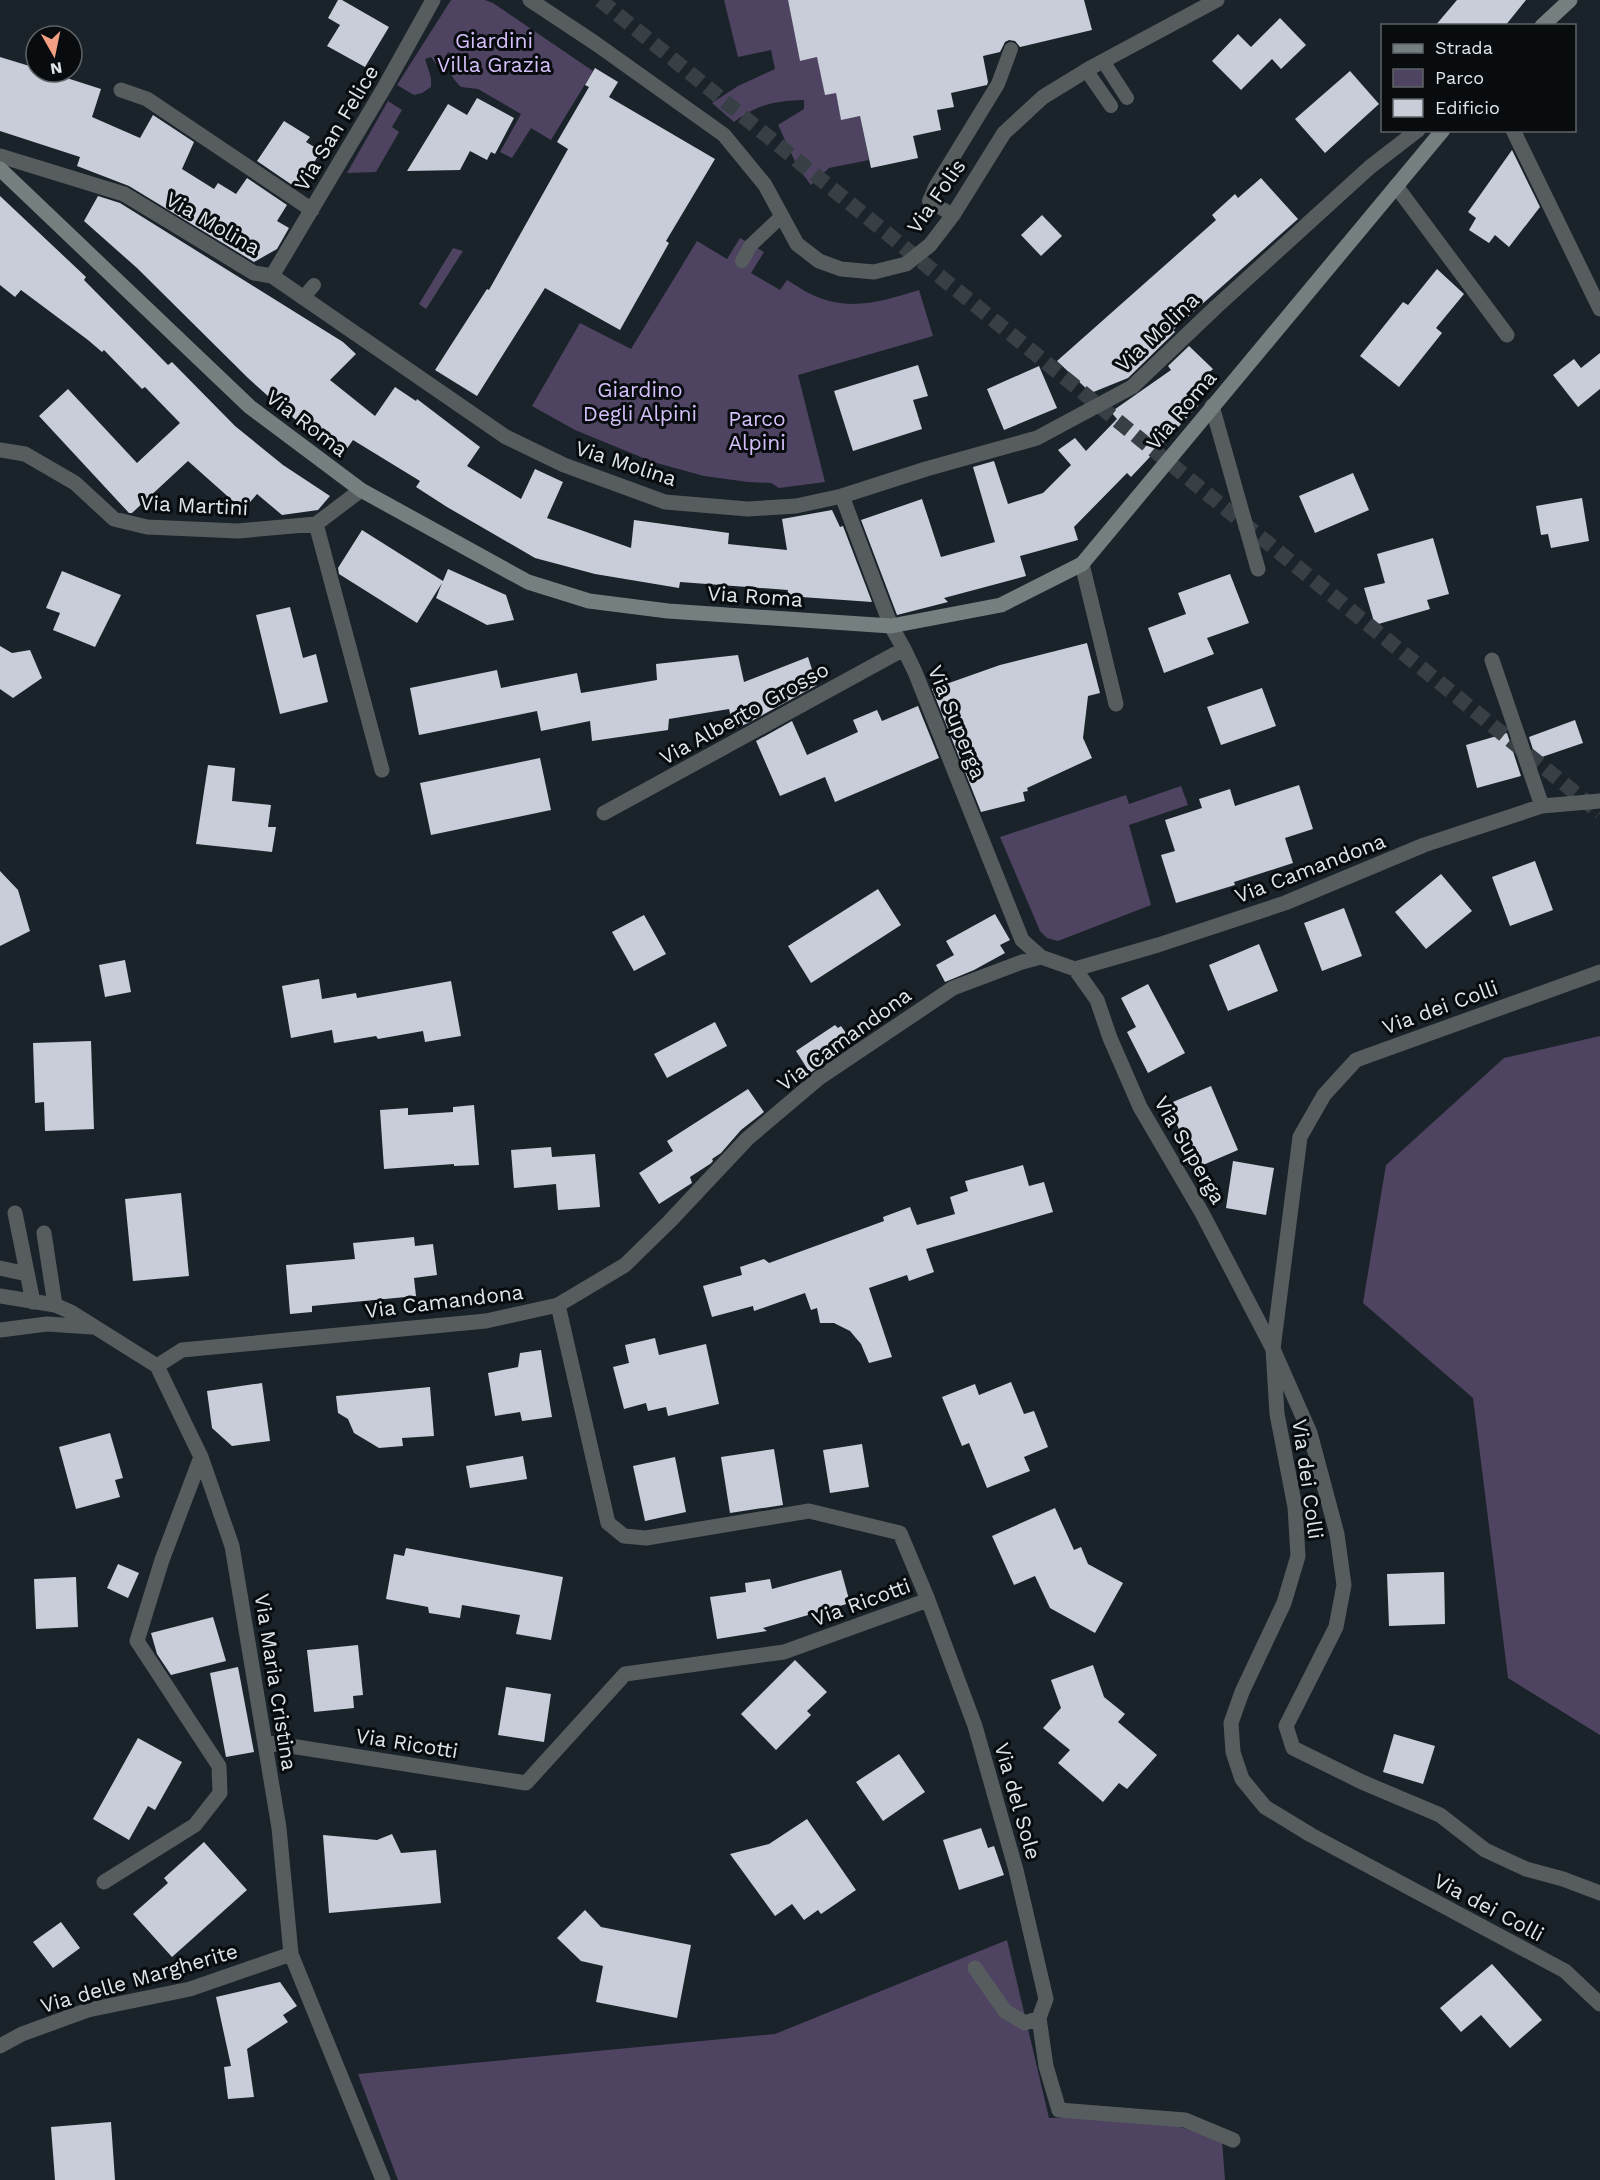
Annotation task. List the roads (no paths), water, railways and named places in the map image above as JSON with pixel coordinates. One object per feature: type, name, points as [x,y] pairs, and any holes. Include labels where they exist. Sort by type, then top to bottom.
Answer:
[{"type":"main road","points":[[1544,24],[1570,0]]},
{"type":"main road","name":"Via Roma","points":[[0,169],[250,407],[361,490],[528,582],[589,601],[668,611],[891,626],[1001,604],[1082,564],[1441,132]]},
{"type":"street","name":"Via San Felice","points":[[272,276],[384,88],[433,0]]},
{"type":"street","name":"Via Folis","points":[[530,0],[595,43],[724,135],[765,185],[797,244],[819,261],[841,269],[874,272],[906,264],[930,245],[953,215],[1004,133],[1042,97],[1086,70],[1217,0]]},
{"type":"street","points":[[122,90],[147,99],[312,210]]},
{"type":"street","name":"Via Molina","points":[[0,156],[124,194],[254,273],[272,276],[506,437],[564,465],[664,502],[748,509],[796,506],[842,496],[926,469],[1037,438],[1132,387],[1370,167],[1415,132]]},
{"type":"street","points":[[1514,132],[1600,309]]},
{"type":"street","points":[[1396,186],[1507,335]]},
{"type":"street","points":[[1212,406],[1258,569]]},
{"type":"street","name":"Via Martini","points":[[0,450],[25,454],[75,483],[114,519],[147,527],[238,531],[316,524]]},
{"type":"street","points":[[361,490],[316,524],[382,770]]},
{"type":"street","name":"Via Superga","points":[[842,496],[891,626],[904,649],[1022,940],[1041,957]]},
{"type":"street","points":[[1082,564],[1116,704]]},
{"type":"street","name":"Via Alberto Grosso","points":[[604,813],[904,649]]},
{"type":"street","points":[[1492,660],[1542,806]]},
{"type":"street","name":"Via Camandona","points":[[1075,969],[1158,945],[1285,903],[1424,845],[1542,806],[1600,801]]},
{"type":"street","points":[[1041,957],[1075,969]]},
{"type":"street","name":"Via Camandona","points":[[157,1366],[182,1350],[486,1321],[558,1305],[625,1265],[747,1139],[819,1078],[953,988],[1041,957]]},
{"type":"street","name":"Via Superga","points":[[1075,969],[1097,1000],[1110,1038],[1140,1107],[1202,1213],[1274,1349],[1310,1433],[1338,1534],[1344,1585],[1336,1627],[1286,1726],[1293,1749],[1362,1782],[1440,1815],[1485,1850],[1526,1869],[1563,1879],[1600,1893]]},
{"type":"street","name":"Via dei Colli","points":[[1600,972],[1356,1060],[1324,1095],[1300,1137],[1274,1349],[1277,1414],[1295,1507],[1298,1556],[1284,1603],[1242,1692],[1231,1723],[1233,1752],[1242,1779],[1265,1807],[1311,1835],[1565,1971],[1600,2004]]},
{"type":"street","points":[[15,1213],[33,1302]]},
{"type":"street","points":[[44,1233],[55,1305]]},
{"type":"street","points":[[0,1268],[27,1274]]},
{"type":"street","points":[[0,1296],[55,1305],[71,1312],[157,1366]]},
{"type":"street","name":"Via Ricotti","points":[[265,1742],[526,1784],[625,1674],[784,1652],[928,1600],[900,1533],[809,1511],[646,1538],[624,1536],[608,1524],[558,1305]]},
{"type":"street","points":[[0,1330],[47,1324],[94,1327]]},
{"type":"street","name":"Via Maria Cristina","points":[[157,1366],[201,1457],[232,1546],[279,1828],[291,1954],[381,2179]]},
{"type":"street","points":[[104,1882],[195,1825],[220,1793],[219,1766],[137,1641],[162,1560],[201,1457]]},
{"type":"street","name":"Via del Sole","points":[[928,1600],[975,1726],[1016,1870],[1046,1999],[1039,2018],[1046,2066],[1059,2110],[1185,2120],[1233,2140]]},
{"type":"street","name":"Via delle Margherite","points":[[0,2046],[22,2034],[88,2010],[190,1989],[291,1954]]},
{"type":"street","points":[[975,1968],[1005,2011],[1025,2023],[1039,2018]]},
{"type":"lane","points":[[953,215],[929,201],[935,187],[998,84],[1011,49]]},
{"type":"lane","points":[[1103,61],[1127,98]]},
{"type":"lane","points":[[1086,70],[1111,106]]},
{"type":"lane","points":[[742,261],[752,244],[782,216]]},
{"type":"lane","points":[[303,298],[314,285]]},
{"type":"tunnel","points":[[600,0],[1600,813]]},
{"type":"park label","name":"Giardini Villa Grazia","points":[[494,52]]},
{"type":"park label","name":"Giardino Degli Alpini","points":[[640,401]]},
{"type":"park label","name":"Parco Alpini","points":[[757,430]]}]
